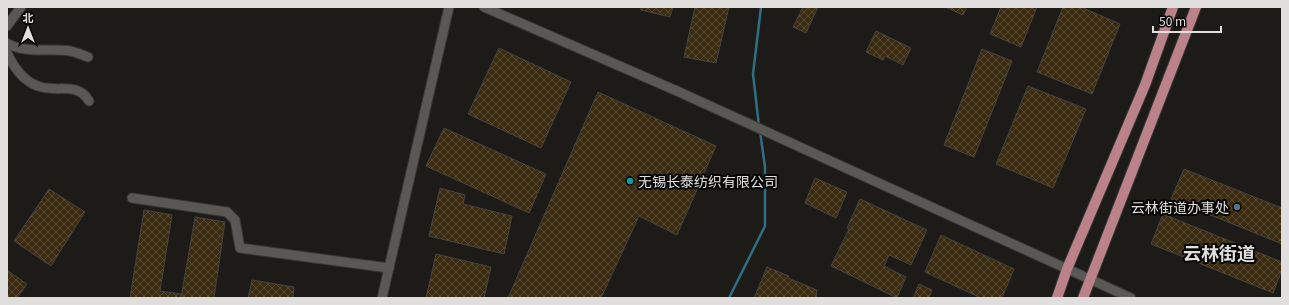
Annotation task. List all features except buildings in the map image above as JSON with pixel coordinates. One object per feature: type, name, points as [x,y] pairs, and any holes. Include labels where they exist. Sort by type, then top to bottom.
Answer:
[{"type":"main road","points":[[1057,298],[1067,269],[1145,86],[1173,7]]},
{"type":"main road","points":[[1083,298],[1196,7]]},
{"type":"street","points":[[7,26],[21,7]]},
{"type":"street","points":[[382,298],[449,7]]},
{"type":"street","points":[[484,7],[684,94],[1131,298]]},
{"type":"street","points":[[7,43],[12,46],[27,49],[71,51],[88,57]]},
{"type":"street","points":[[7,53],[17,70],[24,78],[40,87],[48,89],[76,90],[85,95],[89,101]]},
{"type":"street","points":[[132,198],[227,212],[235,220],[240,248],[389,268]]},
{"type":"waterway","points":[[759,126],[753,74],[761,7]]},
{"type":"waterway","points":[[729,298],[765,226],[765,167],[760,131]]},
{"type":"place","name":"无锡长泰纺织有限公司","points":[[630,181]]},
{"type":"place","name":"云林街道办事处","points":[[1237,207]]},
{"type":"district","name":"云林街道","points":[[1219,252]]}]
